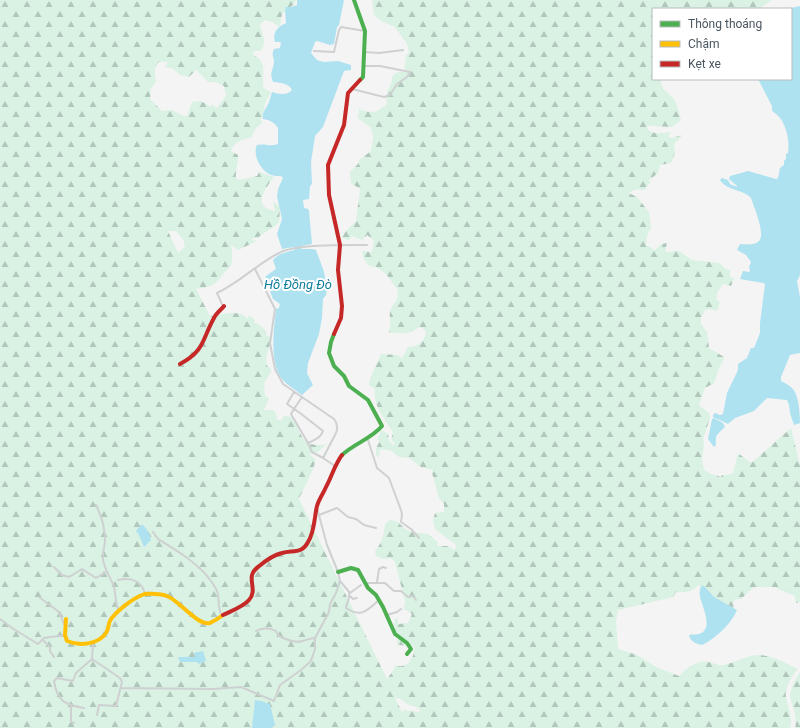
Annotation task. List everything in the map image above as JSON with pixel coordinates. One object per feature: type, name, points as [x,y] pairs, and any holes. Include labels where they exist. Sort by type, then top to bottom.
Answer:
[{"type":"street","points":[[66,619],[64,624],[64,635],[67,641],[82,644],[93,642],[106,634],[111,619],[136,598],[145,594],[162,595],[172,598],[195,618],[205,623],[209,623],[249,601],[253,593],[251,577],[253,571],[281,553],[301,550],[304,547],[310,536],[319,500],[326,488],[335,466],[345,452],[368,440],[382,424],[368,400],[349,386],[344,376],[334,366],[329,353],[331,342],[342,315],[338,270],[340,245],[329,195],[328,165],[344,125],[348,93],[363,77],[364,66],[365,31],[354,0]]},
{"type":"street","points":[[314,51],[334,52],[339,30],[342,27],[365,31]]},
{"type":"street","points":[[364,52],[379,53],[403,50]]},
{"type":"street","points":[[352,88],[366,93],[386,96],[390,94],[397,84],[407,77],[410,72],[380,66],[364,66]]},
{"type":"street","points":[[180,364],[190,359],[203,344],[214,317],[225,306],[217,293],[235,283],[280,252],[293,249],[340,245],[367,245]]},
{"type":"street","points":[[255,269],[274,309],[270,343],[273,366],[283,384],[334,419],[337,424],[338,429],[336,434],[323,458]]},
{"type":"street","points":[[294,392],[286,404],[323,431],[319,438],[308,442]]},
{"type":"street","points":[[302,397],[291,414],[308,442],[312,452],[335,466]]},
{"type":"street","points":[[368,440],[377,468],[388,476],[392,482],[402,514],[400,522],[411,529],[419,538]]},
{"type":"street","points":[[96,505],[101,517],[104,534],[105,542],[103,556],[106,572],[114,589],[115,600],[119,611]]},
{"type":"street","points":[[317,508],[327,545],[340,581],[353,599],[357,598]]},
{"type":"street","points":[[319,514],[337,508],[348,517],[356,519],[364,525],[376,528]]},
{"type":"street","points":[[153,532],[158,538],[202,569],[218,592],[218,609],[222,616]]},
{"type":"street","points":[[54,567],[62,575],[69,577],[82,569],[96,578],[106,572]]},
{"type":"street","points":[[377,582],[379,569],[383,567],[386,568]]},
{"type":"street","points":[[338,572],[351,568],[357,569],[366,582],[368,588],[379,600],[395,634],[410,646],[411,649],[408,654]]},
{"type":"street","points":[[118,580],[124,579],[138,582],[143,587],[145,594]]},
{"type":"street","points":[[121,688],[213,689],[241,687],[274,701],[280,685],[310,662],[315,649],[315,638],[329,612],[330,604],[340,581]]},
{"type":"street","points":[[366,582],[385,582],[392,590],[402,592],[407,597],[413,596],[416,600]]},
{"type":"street","points":[[361,585],[349,594],[346,608],[357,614],[364,612],[379,600]]},
{"type":"street","points":[[39,597],[59,612],[64,624]]},
{"type":"street","points":[[387,615],[401,609]]},
{"type":"street","points":[[0,619],[36,643],[40,643],[46,638],[64,635]]},
{"type":"street","points":[[256,631],[263,628],[270,628],[276,631],[278,636],[298,642],[315,638]]},
{"type":"street","points":[[43,640],[50,647],[50,651],[54,657]]},
{"type":"street","points":[[84,708],[75,707],[71,704],[64,703],[59,698],[56,691],[55,679],[75,680],[76,673],[92,659],[93,642]]},
{"type":"street","points":[[92,659],[122,680],[116,706],[100,705],[97,715]]},
{"type":"street","points":[[71,704],[71,722],[74,723]]},
{"type":"green space","points":[[0,0],[296,0],[294,4],[282,14],[280,27],[265,20],[260,25],[264,38],[264,45],[260,51],[254,51],[253,55],[261,61],[262,64],[263,87],[271,92],[265,103],[263,116],[260,120],[263,122],[256,128],[251,138],[244,139],[239,142],[231,151],[238,155],[236,178],[238,180],[257,176],[259,172],[274,177],[264,192],[262,202],[263,206],[275,211],[273,201],[280,207],[279,223],[257,238],[252,238],[252,240],[257,241],[238,250],[231,245],[232,263],[230,267],[213,285],[196,289],[210,316],[235,313],[248,319],[249,315],[255,320],[254,323],[257,323],[267,332],[266,335],[272,338],[266,357],[267,366],[271,369],[271,372],[264,383],[265,396],[269,398],[264,410],[273,410],[276,413],[277,420],[281,420],[284,416],[294,419],[302,437],[311,444],[327,444],[318,452],[312,452],[310,455],[315,459],[315,462],[312,472],[299,499],[387,679],[395,668],[395,665],[403,666],[412,659],[414,646],[397,645],[398,637],[394,624],[395,618],[398,619],[398,624],[408,623],[412,614],[404,609],[405,601],[395,562],[391,558],[383,559],[376,556],[375,551],[382,539],[385,524],[390,520],[398,522],[411,532],[428,534],[438,542],[437,546],[447,546],[455,550],[456,545],[435,529],[433,520],[435,513],[444,512],[444,504],[439,498],[432,473],[433,470],[421,467],[409,458],[399,457],[392,451],[380,449],[379,458],[376,455],[376,448],[380,441],[377,440],[381,430],[388,434],[389,441],[393,445],[395,443],[391,440],[393,432],[377,406],[375,400],[375,389],[369,385],[372,374],[381,354],[397,355],[402,358],[408,347],[417,345],[422,341],[426,332],[423,328],[419,327],[408,333],[388,332],[390,328],[390,313],[397,300],[398,290],[382,271],[378,268],[369,266],[364,259],[362,251],[372,252],[374,241],[367,235],[362,240],[352,236],[349,240],[342,238],[345,232],[356,221],[360,189],[351,183],[350,172],[358,164],[359,160],[371,151],[373,137],[371,128],[358,118],[359,109],[367,112],[374,112],[387,104],[387,95],[393,76],[396,73],[404,72],[406,56],[409,52],[407,44],[395,27],[381,21],[374,15],[372,0],[772,0],[760,8],[652,8],[652,80],[661,80],[664,90],[676,102],[681,120],[672,127],[647,125],[649,131],[652,132],[671,132],[668,136],[671,138],[683,135],[674,144],[675,153],[671,163],[660,165],[658,173],[648,181],[651,182],[644,190],[640,189],[629,193],[637,197],[649,212],[651,228],[647,236],[646,245],[655,250],[661,244],[667,243],[665,251],[667,252],[679,251],[692,260],[719,263],[727,270],[730,270],[730,276],[734,279],[731,286],[723,284],[718,291],[716,299],[720,302],[717,311],[710,309],[705,310],[701,318],[701,324],[707,332],[709,348],[724,357],[714,383],[705,388],[699,405],[709,413],[710,418],[703,439],[704,445],[702,459],[704,470],[721,477],[722,475],[733,473],[738,453],[751,463],[791,428],[800,465],[800,602],[796,603],[795,596],[774,587],[754,587],[741,599],[735,599],[733,604],[734,608],[714,600],[701,586],[698,585],[688,592],[676,592],[673,597],[618,610],[616,621],[618,649],[637,655],[656,667],[679,676],[696,663],[709,662],[724,665],[757,655],[775,658],[798,669],[793,675],[786,691],[791,716],[790,728],[0,728]],"holes":[[[159,62],[168,62],[165,67],[172,68],[180,75],[189,77],[195,69],[208,82],[215,82],[224,86],[226,96],[217,108],[212,104],[211,107],[201,101],[192,102],[187,116],[172,110],[162,111],[150,99],[151,88],[156,82],[155,69],[157,64]],[[168,231],[176,231],[183,239],[185,247],[178,253]],[[395,698],[417,707],[420,709],[419,712],[404,710],[402,712]]]},
{"type":"green space","points":[[800,672],[800,728],[795,728],[795,716],[790,693]]},
{"type":"water","name":"Hồ Đồng Đò","points":[[297,0],[344,0],[334,44],[330,45],[317,41],[315,42],[311,53],[317,60],[324,62],[338,61],[351,65],[351,70],[344,71],[323,127],[315,136],[311,162],[312,184],[310,186],[309,199],[303,200],[304,208],[308,209],[309,211],[312,244],[301,246],[302,249],[316,250],[324,272],[327,288],[326,295],[323,299],[319,334],[308,363],[307,373],[313,385],[302,395],[282,379],[275,364],[273,346],[274,326],[276,309],[279,308],[280,304],[273,299],[265,279],[266,276],[276,269],[273,260],[275,258],[283,253],[295,250],[294,247],[282,249],[277,234],[282,219],[277,196],[278,189],[283,178],[281,176],[275,176],[267,173],[258,162],[256,153],[257,145],[278,144],[278,128],[272,122],[263,119],[263,114],[272,92],[285,94],[292,90],[287,85],[273,82],[271,73],[274,62],[273,51],[274,49],[280,48],[281,43],[275,42],[274,35],[280,26],[286,23],[286,7],[297,5]]},
{"type":"water","points":[[800,6],[800,275],[797,281],[800,297],[800,353],[790,355],[781,377],[781,381],[792,388],[796,395],[799,405],[800,423],[794,425],[787,400],[767,398],[754,411],[735,418],[728,424],[713,417],[713,415],[715,413],[720,415],[723,414],[727,393],[738,370],[738,364],[747,358],[751,348],[754,348],[760,333],[765,284],[740,279],[743,271],[750,271],[749,267],[751,262],[746,255],[737,250],[740,244],[755,244],[761,238],[759,221],[751,198],[744,193],[723,184],[720,180],[722,178],[728,180],[730,184],[737,187],[729,179],[730,176],[748,171],[776,179],[778,178],[780,168],[784,165],[786,154],[788,153],[788,136],[781,119],[772,111],[772,106],[759,80],[792,80],[791,8]]},
{"type":"water","points":[[714,418],[723,423],[725,427],[717,435],[716,445],[714,447],[708,439],[712,419]]},
{"type":"water","points":[[141,525],[143,525],[147,530],[151,540],[144,547],[136,531]]},
{"type":"water","points":[[701,586],[704,586],[714,597],[737,610],[735,615],[722,630],[702,645],[694,642],[689,635],[699,634],[704,631],[706,627],[706,616],[700,595]]},
{"type":"water","points":[[203,651],[206,661],[199,664],[197,662],[180,662],[178,657],[195,657],[194,653]]},
{"type":"water","points":[[255,700],[270,704],[275,725],[272,728],[252,728]]},
{"type":"traffic: fast","points":[[354,0],[365,31],[363,77],[360,80]]},
{"type":"traffic: fast","points":[[334,334],[329,353],[334,366],[344,376],[349,386],[368,400],[382,426],[342,455]]},
{"type":"traffic: fast","points":[[338,572],[351,568],[358,570],[368,588],[376,595],[383,607],[395,634],[407,643],[411,649],[407,654]]},
{"type":"traffic: slow","points":[[66,619],[65,635],[67,641],[83,644],[93,642],[103,637],[107,631],[110,621],[117,612],[134,599],[145,594],[158,594],[169,597],[200,621],[205,623],[210,623],[223,615]]},
{"type":"traffic: jam","points":[[334,334],[341,318],[342,306],[338,270],[340,245],[329,195],[328,165],[344,125],[348,93],[360,80]]},
{"type":"traffic: jam","points":[[180,364],[199,349],[215,316],[224,306]]},
{"type":"traffic: jam","points":[[223,615],[240,607],[249,600],[253,592],[252,575],[254,571],[269,558],[282,553],[297,551],[306,546],[312,533],[318,503],[337,462],[342,455]]}]
